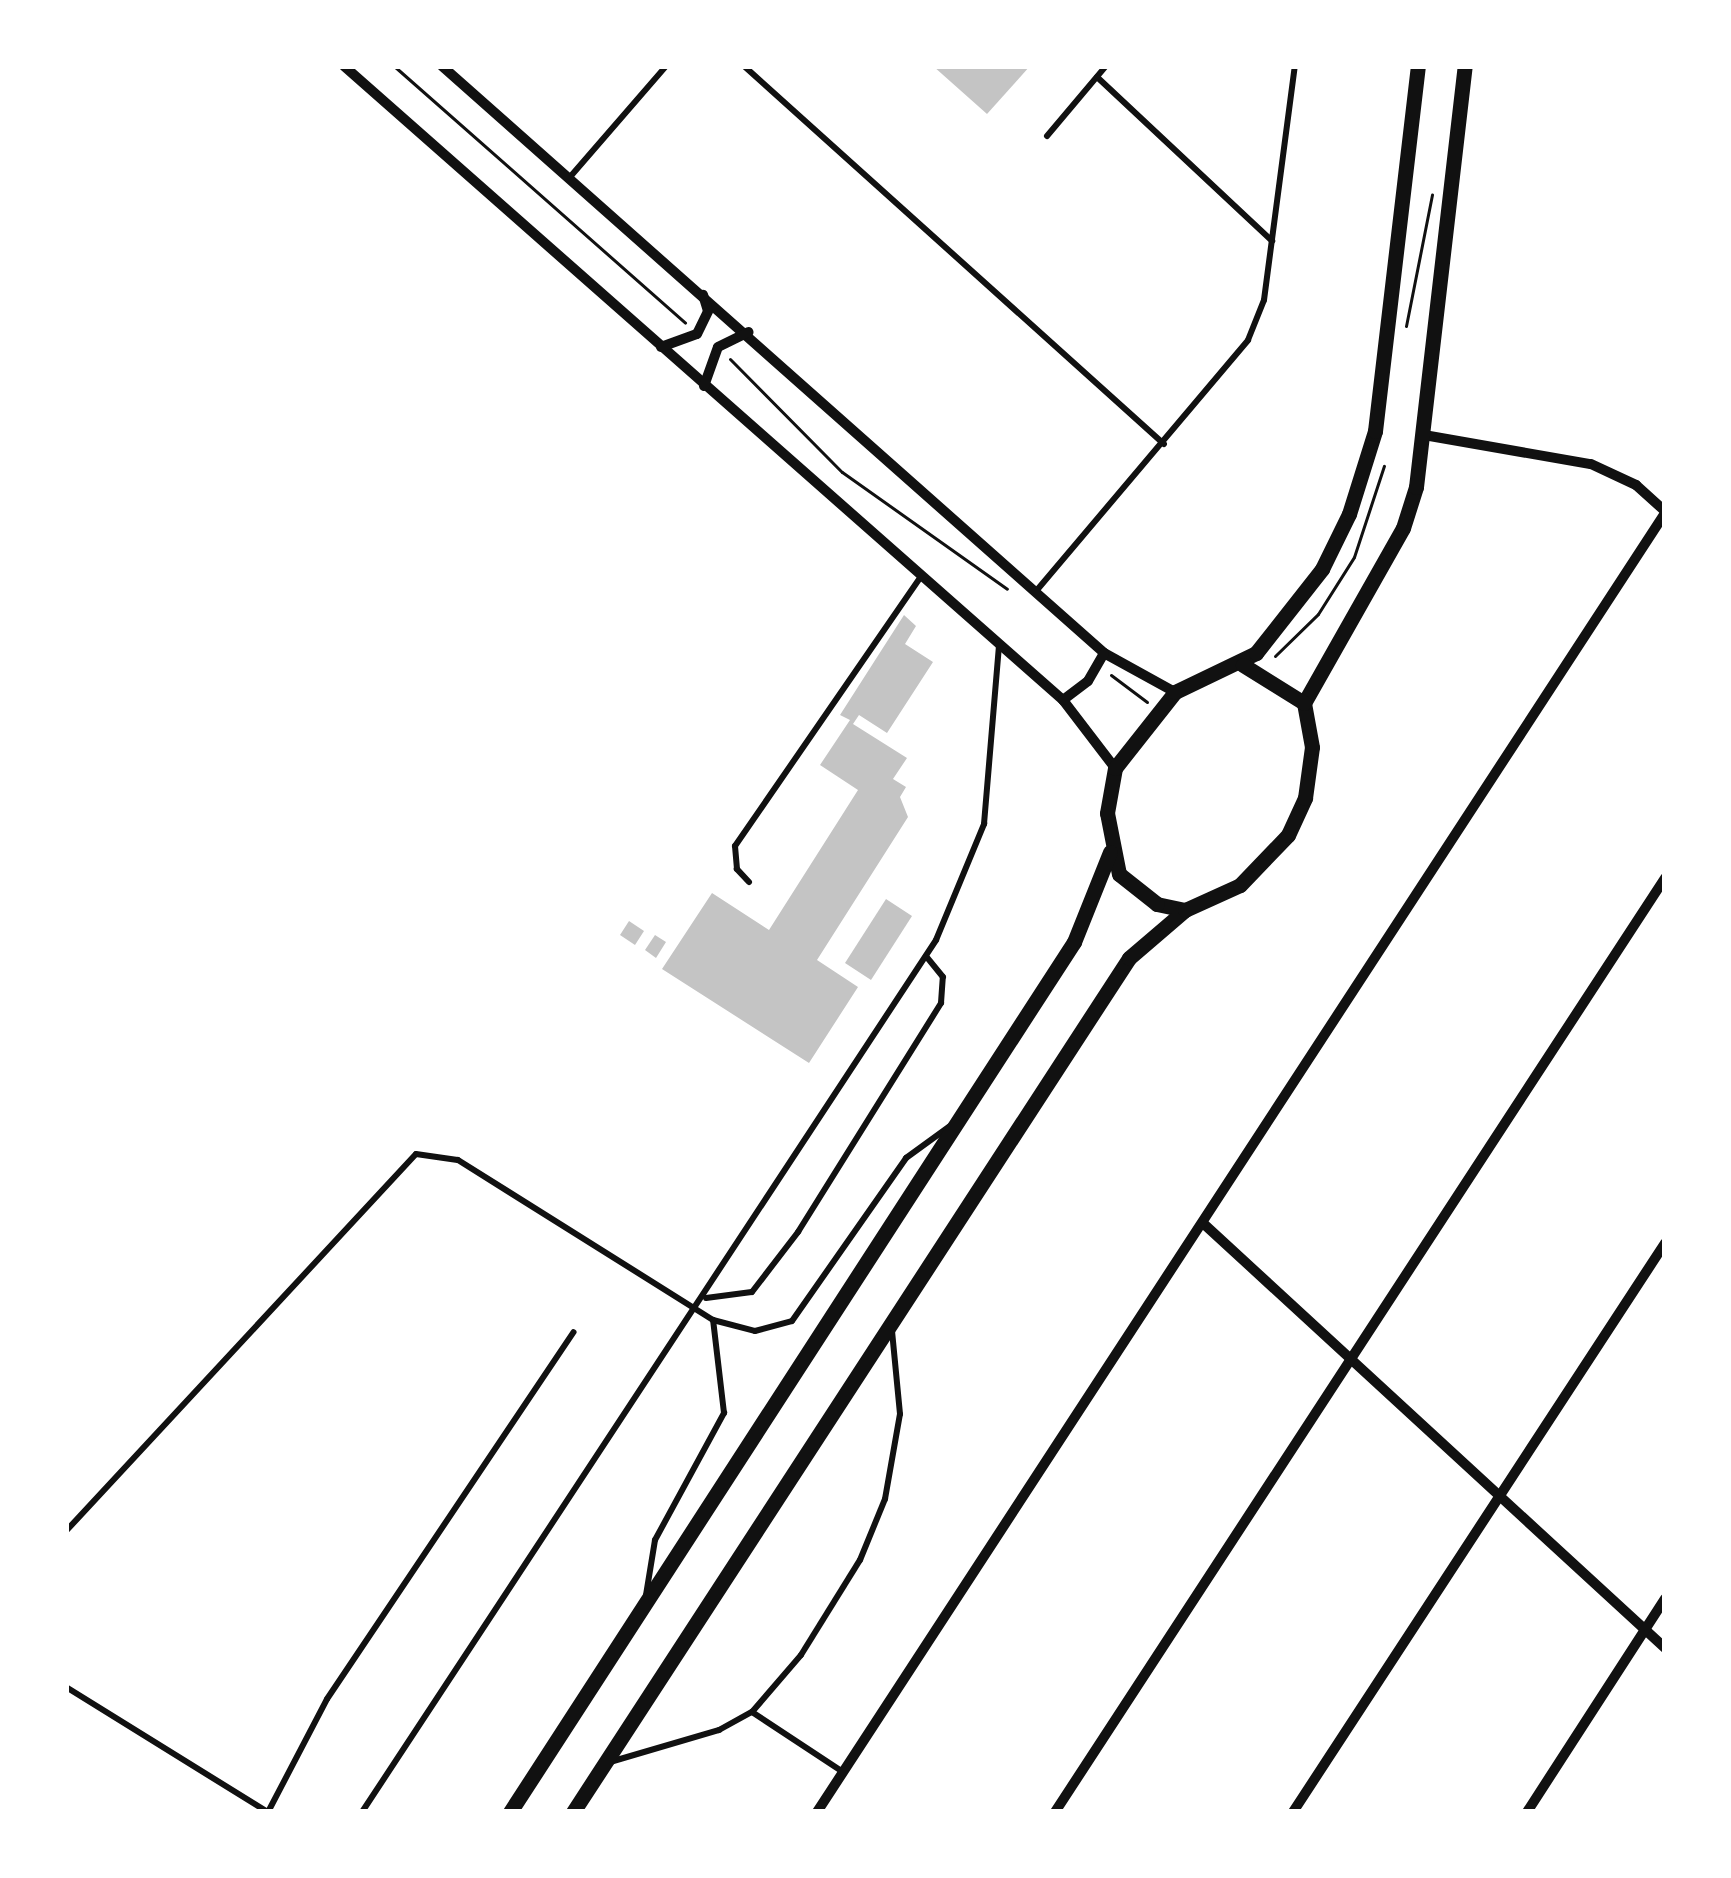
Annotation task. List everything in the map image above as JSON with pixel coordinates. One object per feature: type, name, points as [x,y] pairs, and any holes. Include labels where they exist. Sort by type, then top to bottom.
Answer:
[{"type":"main road","points":[[510,1812],[1088,919],[1110,852],[1115,768],[1156,709],[1175,692],[1243,665],[1322,569],[1375,431],[1420,68]]},
{"type":"main road","points":[[1304,704],[1403,528],[1424,435],[1461,70]]},
{"type":"main road","points":[[573,1812],[1129,958],[1185,910],[1240,885],[1288,836],[1305,798],[1312,747],[1304,704],[1282,682],[1243,665]]},
{"type":"main road","points":[[1110,852],[1135,891],[1185,910]]},
{"type":"street","points":[[344,66],[1063,700],[1115,768]]},
{"type":"street","points":[[442,66],[749,332],[1104,653],[1175,692]]},
{"type":"street","points":[[661,347],[697,334],[708,311],[702,292]]},
{"type":"street","points":[[704,386],[718,347],[749,332]]},
{"type":"street","points":[[817,1812],[1205,1226],[1665,512],[1636,485],[1591,464],[1424,435]]},
{"type":"street","points":[[1063,700],[1098,666],[1104,653]]},
{"type":"street","points":[[1054,1812],[1665,878]]},
{"type":"street","points":[[1205,1226],[1497,1499],[1665,1648]]},
{"type":"street","points":[[1293,1812],[1665,1243]]},
{"type":"street","points":[[1527,1812],[1665,1599]]},
{"type":"lane","points":[[570,178],[666,66]]},
{"type":"lane","points":[[744,66],[1163,444]]},
{"type":"lane","points":[[1047,136],[1106,66]]},
{"type":"lane","points":[[1034,592],[1248,340],[1264,300],[1295,66]]},
{"type":"lane","points":[[1097,76],[1272,241]]},
{"type":"lane","points":[[749,882],[737,869],[735,846],[922,575]]},
{"type":"lane","points":[[362,1812],[706,1298],[926,956],[984,824],[999,642]]},
{"type":"lane","points":[[706,1298],[752,1292],[791,1243],[941,1003],[943,977],[926,956]]},
{"type":"lane","points":[[66,1531],[416,1154],[458,1160],[713,1320],[754,1331],[792,1321],[906,1158],[958,1123]]},
{"type":"lane","points":[[646,1603],[655,1540],[724,1413],[724,1362],[713,1320]]},
{"type":"lane","points":[[606,1762],[719,1730],[752,1712],[837,1601],[885,1499],[900,1414],[890,1324]]},
{"type":"lane","points":[[66,1687],[267,1811],[327,1699],[574,1332]]},
{"type":"lane","points":[[752,1712],[843,1772]]},
{"type":"path","points":[[394,66],[697,334]]},
{"type":"path","points":[[718,347],[842,472],[1010,591]]},
{"type":"path","points":[[1098,666],[1156,709]]},
{"type":"building","points":[[933,66],[1030,66],[987,114]]},
{"type":"building","points":[[904,615],[916,626],[905,644],[933,662],[887,733],[859,715],[853,724],[907,758],[893,779],[906,787],[900,797],[908,817],[817,960],[858,987],[809,1063],[662,969],[712,893],[769,930],[858,790],[820,765],[850,720],[840,715]]},
{"type":"building","points":[[886,899],[912,916],[871,980],[845,963]]},
{"type":"building","points":[[629,921],[644,931],[635,945],[620,935]]},
{"type":"building","points":[[655,935],[666,942],[656,958],[645,950]]}]
